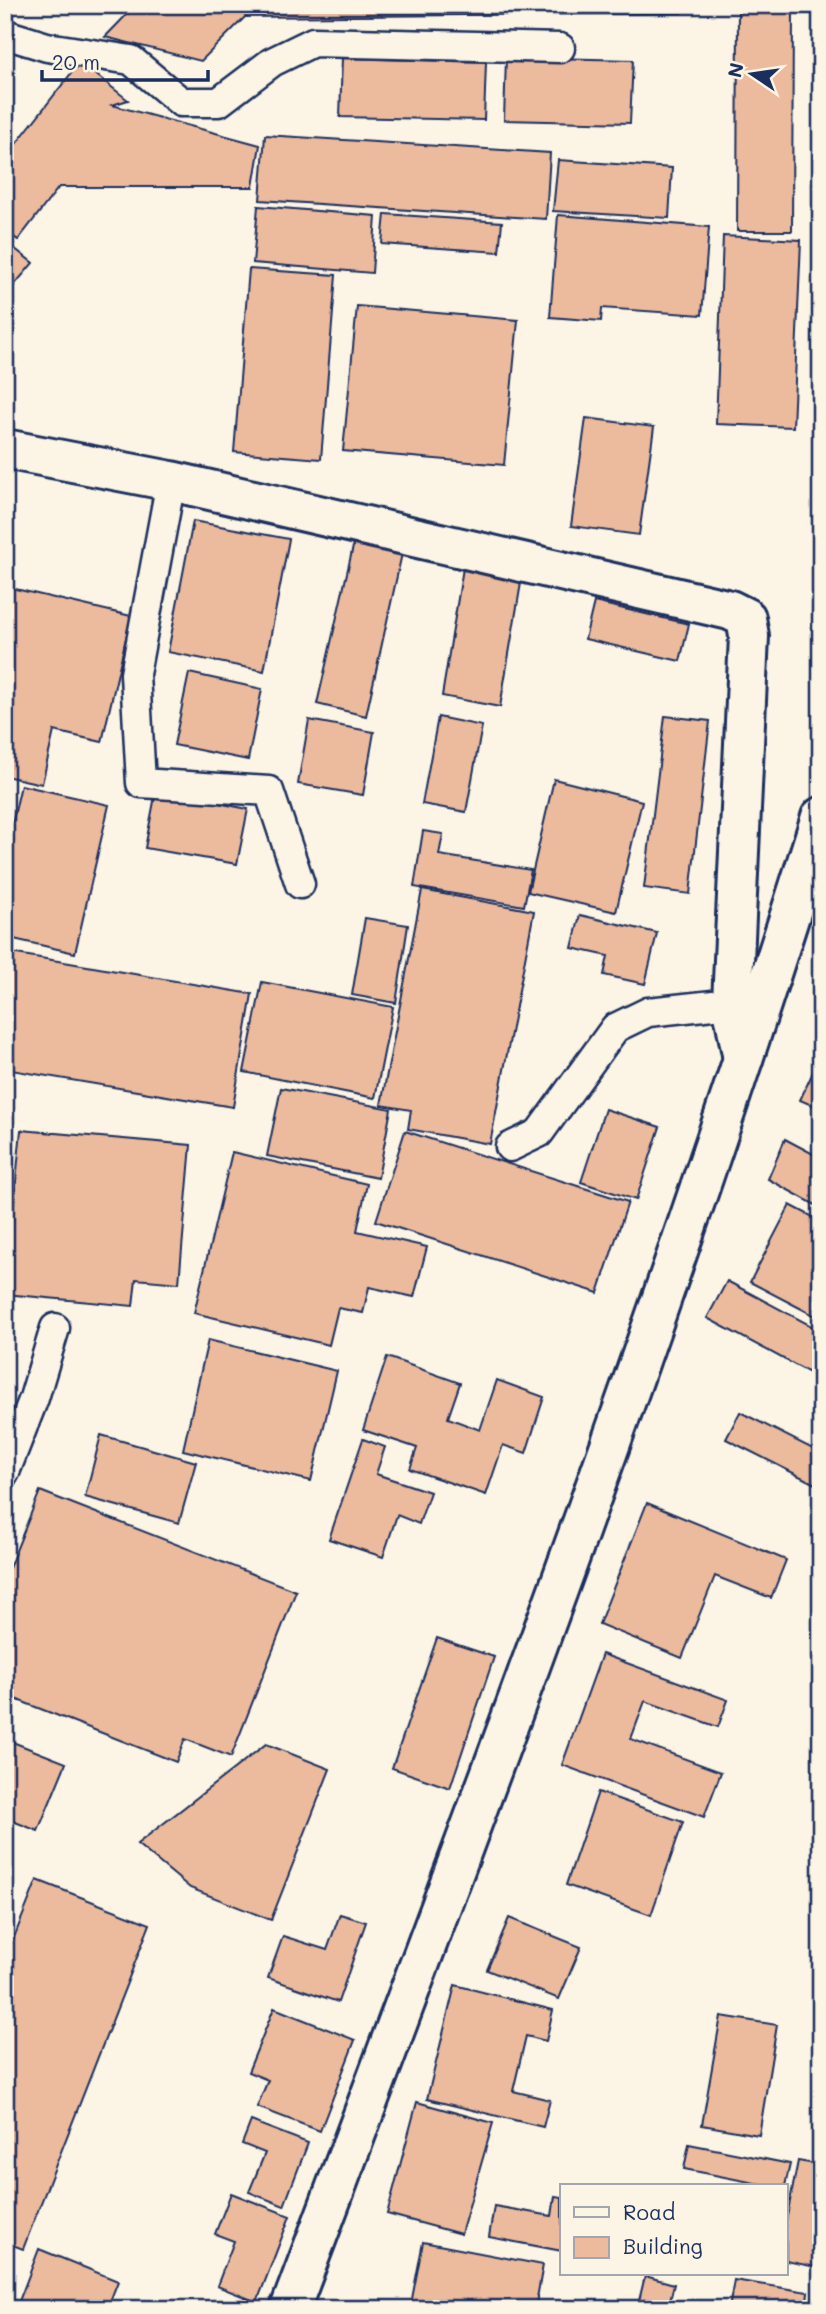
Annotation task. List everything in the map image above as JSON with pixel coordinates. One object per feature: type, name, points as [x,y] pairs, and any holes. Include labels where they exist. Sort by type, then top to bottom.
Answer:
[{"type":"street","points":[[5,449],[171,481],[730,610],[746,618],[749,636],[733,1003],[744,1065]]},
{"type":"street","points":[[290,2309],[495,1766],[744,1065],[821,817]]},
{"type":"lane","points":[[5,34],[47,47],[131,61],[181,102],[219,102],[272,62],[313,41],[560,48]]},
{"type":"lane","points":[[171,481],[135,674],[142,783],[269,791],[300,884]]},
{"type":"lane","points":[[510,1147],[539,1133],[615,1028],[648,1012],[733,1003]]},
{"type":"lane","points":[[5,1472],[34,1398],[55,1328]]},
{"type":"building","points":[[136,5],[682,5],[682,13],[245,17],[201,61],[105,37]]},
{"type":"building","points":[[738,5],[793,5],[792,231],[737,231]]},
{"type":"building","points":[[506,57],[633,60],[630,123],[504,120]]},
{"type":"building","points":[[342,58],[486,62],[484,120],[340,117]]},
{"type":"building","points":[[80,62],[128,100],[112,105],[260,145],[253,187],[59,187],[18,240],[5,230],[5,158]]},
{"type":"building","points":[[265,135],[550,153],[546,219],[260,200]]},
{"type":"building","points":[[558,160],[672,168],[669,218],[553,211]]},
{"type":"building","points":[[258,206],[376,216],[372,273],[253,263]]},
{"type":"building","points":[[385,214],[502,222],[499,252],[382,244]]},
{"type":"building","points":[[558,215],[709,227],[702,315],[602,308],[601,321],[550,317]]},
{"type":"building","points":[[723,236],[801,240],[793,427],[716,424]]},
{"type":"building","points":[[5,241],[33,263],[5,296]]},
{"type":"building","points":[[249,269],[336,275],[321,459],[234,452]]},
{"type":"building","points":[[357,306],[518,320],[504,465],[343,451]]},
{"type":"building","points":[[586,418],[654,427],[639,535],[571,526]]},
{"type":"building","points":[[193,521],[289,539],[264,671],[168,652]]},
{"type":"building","points":[[355,538],[403,549],[366,716],[317,704]]},
{"type":"building","points":[[463,568],[522,577],[500,707],[442,696]]},
{"type":"building","points":[[7,587],[131,616],[102,742],[54,731],[42,784],[5,776]]},
{"type":"building","points":[[594,602],[689,624],[680,661],[585,639]]},
{"type":"building","points":[[189,673],[262,689],[248,760],[174,745]]},
{"type":"building","points":[[665,716],[710,721],[690,894],[644,888]]},
{"type":"building","points":[[438,717],[482,726],[466,812],[422,804]]},
{"type":"building","points":[[309,720],[374,732],[363,795],[298,784]]},
{"type":"building","points":[[554,779],[642,801],[616,912],[528,892]]},
{"type":"building","points":[[21,785],[109,805],[75,953],[5,937],[5,855]]},
{"type":"building","points":[[156,791],[248,809],[237,864],[145,848]]},
{"type":"building","points":[[423,831],[443,834],[439,855],[531,870],[524,906],[414,887]]},
{"type":"building","points":[[422,890],[534,911],[490,1144],[408,1129],[411,1110],[381,1105]]},
{"type":"building","points":[[580,915],[657,933],[645,984],[604,975],[608,956],[572,948]]},
{"type":"building","points":[[365,918],[408,925],[396,1003],[352,995]]},
{"type":"building","points":[[5,952],[252,994],[233,1107],[5,1069]]},
{"type":"building","points":[[262,982],[393,1007],[375,1098],[244,1072]]},
{"type":"building","points":[[821,1055],[821,1109],[800,1100]]},
{"type":"building","points":[[281,1088],[391,1109],[378,1178],[267,1156]]},
{"type":"building","points":[[605,1109],[660,1127],[636,1200],[581,1182]]},
{"type":"building","points":[[21,1130],[191,1145],[179,1283],[136,1279],[133,1306],[5,1294]]},
{"type":"building","points":[[405,1131],[628,1202],[598,1293],[376,1221]]},
{"type":"building","points":[[785,1139],[821,1158],[821,1208],[768,1179]]},
{"type":"building","points":[[232,1152],[367,1184],[357,1231],[427,1247],[414,1297],[369,1287],[363,1313],[338,1308],[329,1345],[194,1313]]},
{"type":"building","points":[[790,1205],[821,1221],[821,1319],[750,1282]]},
{"type":"building","points":[[727,1281],[821,1331],[821,1379],[707,1318]]},
{"type":"building","points":[[208,1340],[337,1371],[311,1481],[183,1450]]},
{"type":"building","points":[[387,1357],[460,1383],[448,1418],[480,1430],[497,1380],[544,1397],[526,1453],[503,1445],[486,1495],[410,1469],[417,1448],[363,1430]]},
{"type":"building","points":[[740,1412],[821,1453],[821,1487],[726,1439]]},
{"type":"building","points":[[101,1435],[196,1462],[179,1523],[85,1497]]},
{"type":"building","points":[[363,1439],[385,1447],[376,1474],[430,1492],[419,1524],[397,1515],[383,1557],[329,1539]]},
{"type":"building","points":[[40,1491],[296,1591],[231,1757],[185,1739],[176,1762],[5,1695],[5,1578]]},
{"type":"building","points":[[647,1503],[786,1560],[771,1598],[715,1576],[682,1658],[599,1624]]},
{"type":"building","points":[[437,1638],[494,1657],[450,1788],[392,1768]]},
{"type":"building","points":[[602,1654],[728,1700],[718,1727],[645,1701],[631,1739],[721,1772],[704,1817],[562,1765]]},
{"type":"building","points":[[5,1739],[66,1763],[38,1831],[5,1818]]},
{"type":"building","points":[[266,1744],[330,1769],[271,1920],[190,1888],[137,1844]]},
{"type":"building","points":[[598,1792],[683,1822],[651,1915],[566,1885]]},
{"type":"building","points":[[37,1880],[150,1924],[23,2249],[5,2242],[5,1960]]},
{"type":"building","points":[[340,1914],[366,1922],[338,2002],[268,1978],[283,1936],[327,1950]]},
{"type":"building","points":[[509,1918],[581,1947],[559,1999],[487,1970]]},
{"type":"building","points":[[455,1985],[553,2010],[546,2041],[526,2036],[513,2091],[550,2100],[543,2127],[427,2099]]},
{"type":"building","points":[[274,2008],[355,2040],[320,2131],[257,2107],[268,2080],[248,2072]]},
{"type":"building","points":[[721,2016],[777,2025],[759,2135],[702,2125]]},
{"type":"building","points":[[417,2102],[493,2123],[461,2234],[387,2214]]},
{"type":"building","points":[[251,2121],[308,2143],[284,2206],[249,2192],[265,2153],[242,2144]]},
{"type":"building","points":[[689,2144],[790,2164],[785,2184],[760,2184],[684,2169]]},
{"type":"building","points":[[798,2161],[821,2165],[821,2268],[788,2261],[788,2211]]},
{"type":"building","points":[[231,2193],[290,2216],[257,2302],[217,2286],[234,2241],[215,2234]]},
{"type":"building","points":[[555,2196],[560,2197],[560,2251],[489,2237],[494,2206],[552,2216]]},
{"type":"building","points":[[423,2242],[543,2265],[535,2309],[410,2309]]},
{"type":"building","points":[[39,2249],[118,2281],[107,2309],[16,2309]]},
{"type":"building","points":[[645,2276],[674,2284],[668,2309],[637,2309]]},
{"type":"building","points":[[734,2280],[808,2292],[806,2309],[729,2309]]}]
